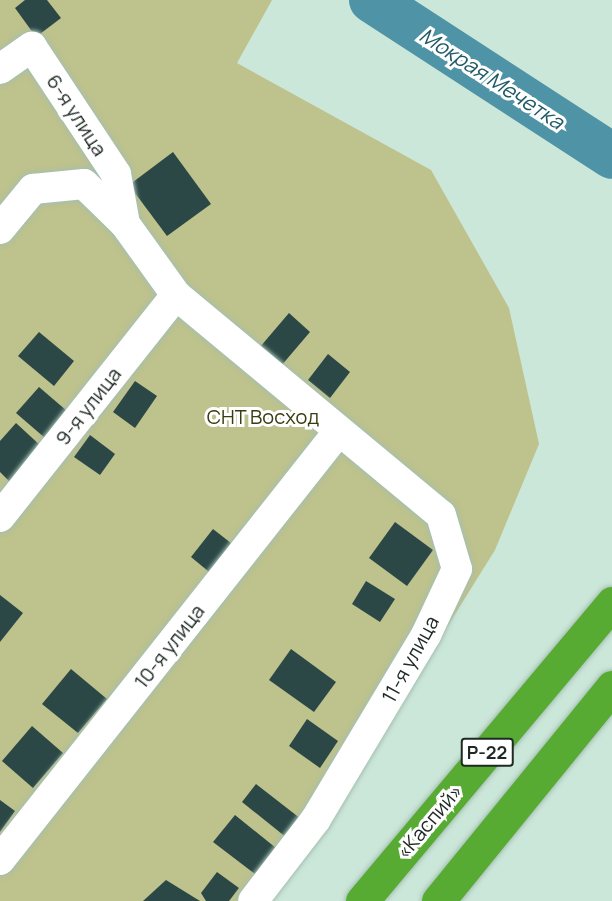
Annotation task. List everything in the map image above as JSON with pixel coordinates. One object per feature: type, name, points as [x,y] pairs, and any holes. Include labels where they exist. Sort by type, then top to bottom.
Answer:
[{"type":"highway","name":"«Каспий»","points":[[362,901],[612,603]]},
{"type":"highway","name":"Р-22","points":[[438,901],[612,687]]},
{"type":"street","name":"6-я улица","points":[[0,69],[32,46],[116,174],[125,224]]},
{"type":"street","name":"11-я улица","points":[[0,229],[33,189],[84,184],[125,224],[176,295],[338,432],[441,515],[457,569],[426,635],[316,819],[253,901]]},
{"type":"street","name":"9-я улица","points":[[0,517],[176,295]]},
{"type":"street","name":"10-я улица","points":[[0,860],[338,432]]},
{"type":"green space","name":"СНТ Восход","points":[[0,0],[272,0],[237,63],[431,170],[509,308],[539,444],[495,550],[328,818],[265,901],[0,901]]},
{"type":"building","points":[[25,0],[47,0],[61,18],[36,37],[15,8]]},
{"type":"building","points":[[173,152],[211,204],[167,236],[129,185]]},
{"type":"building","points":[[289,313],[310,332],[281,366],[260,347]]},
{"type":"building","points":[[39,332],[74,361],[54,386],[18,356]]},
{"type":"building","points":[[328,354],[350,372],[330,398],[308,380]]},
{"type":"building","points":[[135,381],[157,396],[135,428],[113,412]]},
{"type":"building","points":[[39,387],[67,411],[45,438],[16,413]]},
{"type":"building","points":[[16,423],[42,447],[10,482],[0,472],[0,441]]},
{"type":"building","points":[[90,435],[115,454],[100,475],[74,457]]},
{"type":"building","points":[[395,522],[433,550],[407,586],[369,558]]},
{"type":"building","points":[[213,529],[236,547],[214,576],[191,557]]},
{"type":"building","points":[[366,581],[395,599],[380,622],[352,604]]},
{"type":"building","points":[[0,595],[23,613],[0,642]]},
{"type":"building","points":[[291,649],[336,682],[314,712],[269,680]]},
{"type":"building","points":[[71,669],[107,699],[78,733],[42,704]]},
{"type":"building","points":[[307,719],[338,741],[320,768],[289,746]]},
{"type":"building","points":[[32,726],[63,753],[33,788],[2,761]]},
{"type":"building","points":[[256,784],[301,819],[287,838],[242,802]]},
{"type":"building","points":[[0,800],[15,811],[0,832]]},
{"type":"building","points":[[235,815],[276,848],[255,874],[213,842]]},
{"type":"building","points":[[217,872],[239,888],[229,901],[206,901],[201,893]]},
{"type":"building","points":[[166,880],[200,901],[143,901]]},
{"type":"waterway","name":"Мокрая Мечетка","points":[[372,0],[612,156]]}]
